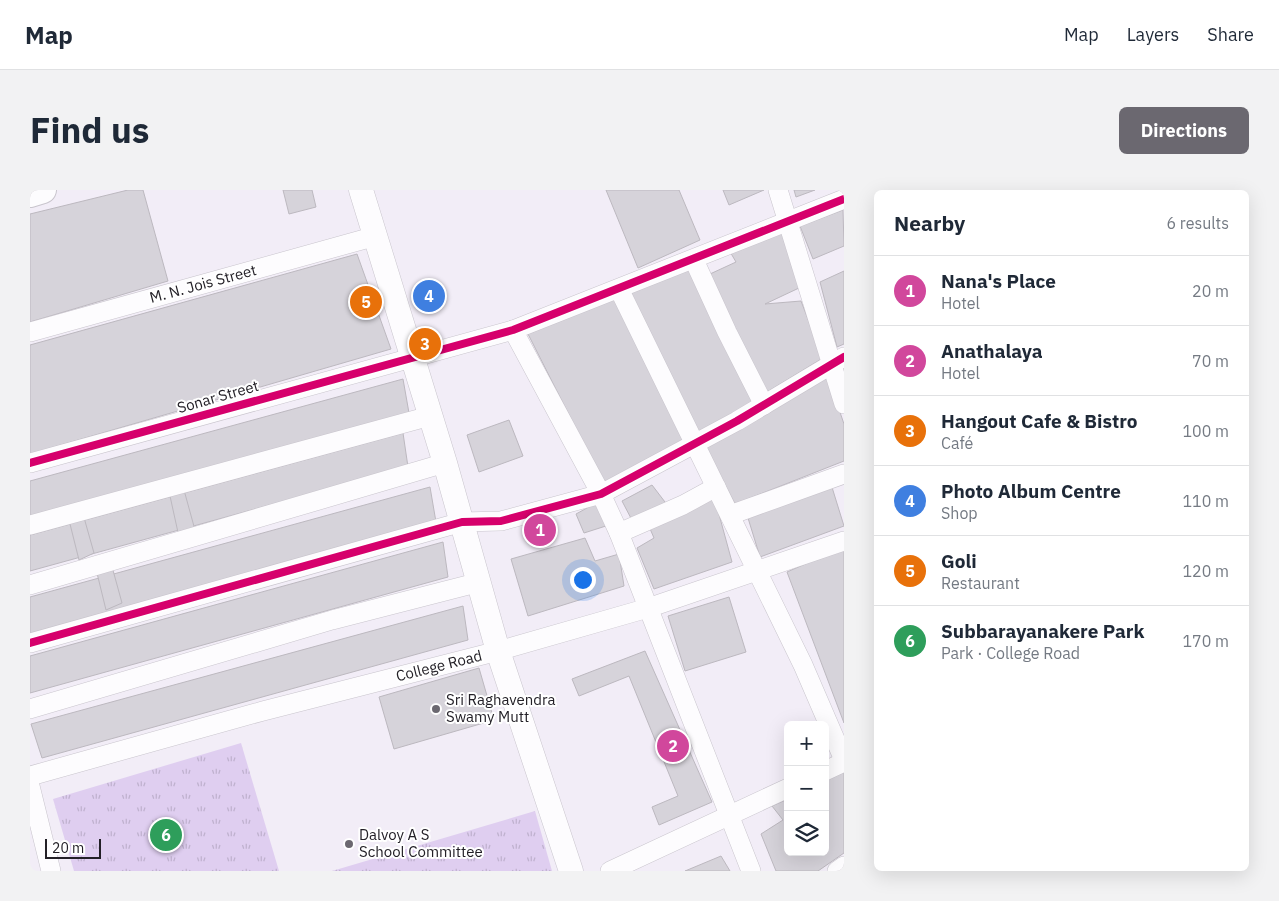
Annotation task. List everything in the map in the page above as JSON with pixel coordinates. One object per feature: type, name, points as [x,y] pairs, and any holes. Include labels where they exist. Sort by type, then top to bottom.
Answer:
[{"type":"main road","points":[[30,194],[43,190]]},
{"type":"street","points":[[360,190],[376,236],[445,463],[498,651],[571,871]]},
{"type":"street","points":[[778,190],[837,360],[844,404]]},
{"type":"street","name":"Sonar Street","points":[[30,463],[512,330],[694,260],[844,199]]},
{"type":"street","name":"M. N. Jois Street","points":[[30,332],[376,236]]},
{"type":"street","points":[[694,260],[727,332],[764,405]]},
{"type":"street","points":[[618,289],[758,570],[803,665],[844,761],[829,769]]},
{"type":"street","points":[[512,330],[601,494],[619,533],[751,871]]},
{"type":"street","points":[[30,643],[462,522],[501,521],[601,494],[764,405],[837,360]]},
{"type":"street","points":[[30,525],[430,416]]},
{"type":"street","points":[[30,585],[445,463]]},
{"type":"street","points":[[730,515],[844,474]]},
{"type":"street","points":[[619,533],[683,505],[716,487]]},
{"type":"street","name":"College Road","points":[[30,776],[263,711],[498,651],[648,608],[844,541]]},
{"type":"street","points":[[30,708],[332,620],[480,582]]},
{"type":"street","points":[[30,786],[51,871]]},
{"type":"street","points":[[610,871],[784,790]]},
{"type":"street","points":[[837,871],[844,866]]},
{"type":"green space","points":[[241,743],[279,871],[74,871],[53,799]]},
{"type":"green space","points":[[535,811],[552,871],[332,871]]},
{"type":"building","points":[[128,190],[143,190],[168,281],[30,322],[30,214]]},
{"type":"building","points":[[283,190],[312,190],[316,207],[289,214]]},
{"type":"building","points":[[606,190],[679,190],[700,240],[638,268]]},
{"type":"building","points":[[723,190],[764,190],[729,205]]},
{"type":"building","points":[[794,190],[815,190],[796,197]]},
{"type":"building","points":[[843,210],[844,246],[813,259],[800,226]]},
{"type":"building","points":[[781,229],[799,288],[765,304],[801,301],[823,358],[767,392],[745,355],[710,274],[736,262],[729,250]]},
{"type":"building","points":[[357,254],[391,349],[30,454],[30,345]]},
{"type":"building","points":[[693,264],[756,403],[696,433],[625,291]]},
{"type":"building","points":[[844,271],[844,344],[837,347],[820,282]]},
{"type":"building","points":[[615,297],[687,441],[604,484],[528,334]]},
{"type":"building","points":[[827,374],[844,424],[844,461],[735,504],[704,444]]},
{"type":"building","points":[[403,379],[409,413],[30,518],[30,481]]},
{"type":"building","points":[[509,420],[523,456],[479,472],[467,435]]},
{"type":"building","points":[[403,433],[408,467],[30,571],[30,535]]},
{"type":"building","points":[[831,484],[844,526],[760,557],[748,518]]},
{"type":"building","points":[[652,485],[665,502],[664,511],[634,524],[622,501]]},
{"type":"building","points":[[430,487],[436,522],[30,634],[30,597]]},
{"type":"building","points":[[184,490],[195,530],[179,537],[170,496]]},
{"type":"building","points":[[714,496],[732,562],[654,589],[637,548],[654,538],[648,524]]},
{"type":"building","points":[[598,502],[609,525],[584,533],[576,514]]},
{"type":"building","points":[[83,514],[94,553],[79,560],[69,520]]},
{"type":"building","points":[[585,538],[595,561],[619,554],[624,586],[528,616],[511,559]]},
{"type":"building","points":[[443,542],[448,577],[30,693],[30,656]]},
{"type":"building","points":[[844,547],[844,723],[787,572]]},
{"type":"building","points":[[111,563],[122,603],[106,610],[96,569]]},
{"type":"building","points":[[729,597],[746,652],[685,671],[668,616]]},
{"type":"building","points":[[463,606],[468,640],[42,758],[31,724]]},
{"type":"building","points":[[645,651],[712,802],[659,825],[652,807],[678,796],[629,676],[579,696],[572,679]]},
{"type":"building","name":"Sri Raghavendra Swamy Mutt","points":[[479,668],[494,720],[394,749],[379,697]]},
{"type":"building","points":[[844,772],[844,853],[818,871],[776,871],[761,834],[783,820],[772,806],[784,801],[784,856],[829,856],[829,779]]},
{"type":"building","points":[[721,856],[730,871],[685,871]]},
{"type":"cycle path","points":[[30,463],[513,330],[844,199]]},
{"type":"cycle path","points":[[30,643],[462,522],[501,521],[601,494],[737,421],[844,357]]},
{"type":"place","name":"Photo Album Centre","points":[[429,296]]},
{"type":"place","name":"Goli","points":[[366,302]]},
{"type":"place","name":"Hangout Cafe & Bistro","points":[[425,344]]},
{"type":"place","name":"Nana's Place","points":[[540,530]]},
{"type":"place","name":"Sri Raghavendra Swamy Mutt","points":[[436,709]]},
{"type":"place","name":"Anathalaya","points":[[673,746]]},
{"type":"place","name":"Subbarayanakere Park","points":[[166,835]]},
{"type":"place","name":"Dalvoy A S School Committee","points":[[349,844]]}]
